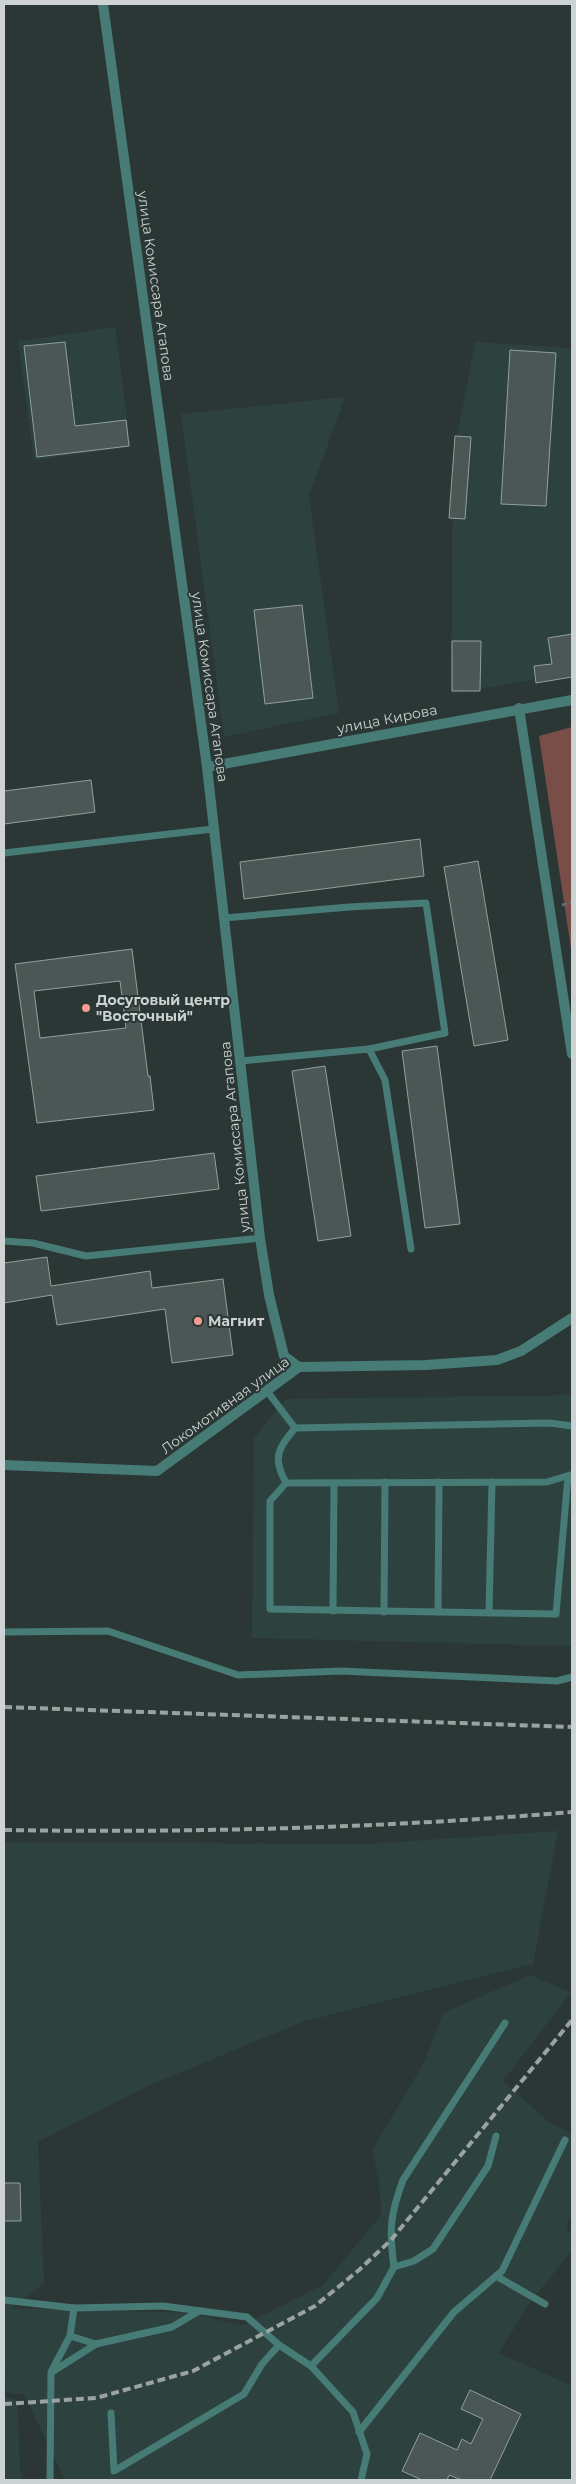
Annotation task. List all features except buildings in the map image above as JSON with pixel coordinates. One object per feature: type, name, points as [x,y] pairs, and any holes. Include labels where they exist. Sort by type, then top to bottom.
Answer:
[{"type":"street","name":"улица Комиссара Агапова","points":[[104,4],[207,767],[260,1238],[269,1295],[284,1356],[298,1367]]},
{"type":"street","name":"улица Кирова","points":[[207,767],[519,708],[572,700]]},
{"type":"street","points":[[519,708],[572,1054]]},
{"type":"street","name":"Локомотивная улица","points":[[4,1465],[157,1471],[298,1367],[426,1365],[497,1360],[521,1351],[572,1318]]},
{"type":"lane","points":[[4,854],[214,829]]},
{"type":"lane","points":[[224,918],[348,906],[426,903],[445,1033],[370,1049],[241,1061]]},
{"type":"lane","points":[[370,1049],[385,1080],[411,1249]]},
{"type":"lane","points":[[4,1241],[33,1244],[86,1256],[260,1238]]},
{"type":"lane","points":[[267,1391],[295,1428]]},
{"type":"lane","points":[[295,1428],[549,1423],[572,1426]]},
{"type":"lane","points":[[286,1482],[280,1471],[279,1448],[295,1428]]},
{"type":"lane","points":[[570,1475],[556,1614],[270,1609],[270,1501],[286,1482],[547,1482],[570,1475]]},
{"type":"lane","points":[[384,1612],[385,1482]]},
{"type":"lane","points":[[438,1612],[439,1482]]},
{"type":"lane","points":[[489,1613],[492,1482]]},
{"type":"lane","points":[[332,1611],[334,1483]]},
{"type":"lane","points":[[4,1632],[108,1632],[238,1675],[340,1671],[557,1682],[572,1677]]},
{"type":"lane","points":[[311,2366],[377,2298],[394,2267],[391,2240],[392,2208],[403,2180],[506,2023]]},
{"type":"lane","points":[[394,2267],[414,2261],[433,2249],[488,2166],[496,2136]]},
{"type":"lane","points":[[360,2432],[454,2312],[502,2271],[565,2140]]},
{"type":"lane","points":[[496,2276],[545,2304]]},
{"type":"lane","points":[[4,2300],[74,2308],[163,2306],[247,2317],[279,2345],[311,2366],[353,2412],[367,2454],[361,2480]]},
{"type":"lane","points":[[50,2480],[51,2372],[70,2336],[74,2308]]},
{"type":"lane","points":[[51,2372],[96,2344],[172,2327],[199,2311]]},
{"type":"lane","points":[[70,2336],[96,2344]]},
{"type":"lane","points":[[111,2413],[114,2471],[244,2394],[262,2364],[279,2345]]},
{"type":"shaded area","points":[[115,327],[131,447],[34,460],[18,341]]},
{"type":"shaded area","points":[[475,342],[572,348],[572,673],[451,694],[453,457]]},
{"type":"shaded area","points":[[345,397],[309,496],[339,713],[224,737],[181,414]]},
{"type":"shaded area","points":[[572,727],[572,955],[539,736]]},
{"type":"shaded area","points":[[571,1395],[572,1646],[252,1638],[254,1438],[286,1399]]},
{"type":"shaded area","points":[[558,1831],[533,1964],[302,2022],[148,2086],[38,2142],[44,2283],[12,2308],[191,2313],[242,2326],[323,2285],[381,2215],[379,2179],[372,2150],[425,2061],[443,2013],[530,1975],[571,1992],[503,2081],[549,2122],[572,2133],[572,2213],[566,2228],[572,2234],[572,2251],[530,2302],[499,2353],[572,2386],[572,2480],[65,2480],[24,2394],[6,2393],[4,2321],[4,1842],[368,1844]]},
{"type":"shaded area","points":[[4,2396],[17,2400],[21,2480],[4,2480]]},
{"type":"railway","points":[[4,1707],[572,1727]]},
{"type":"railway","points":[[4,1830],[146,1831],[359,1826],[572,1812]]},
{"type":"railway","points":[[4,2404],[96,2398],[193,2371],[315,2306],[359,2270],[391,2240],[572,2020]]},
{"type":"place","name":"Досуговый центр \"Восточный\"","points":[[86,1008]]},
{"type":"place","name":"Магнит","points":[[198,1321]]}]
